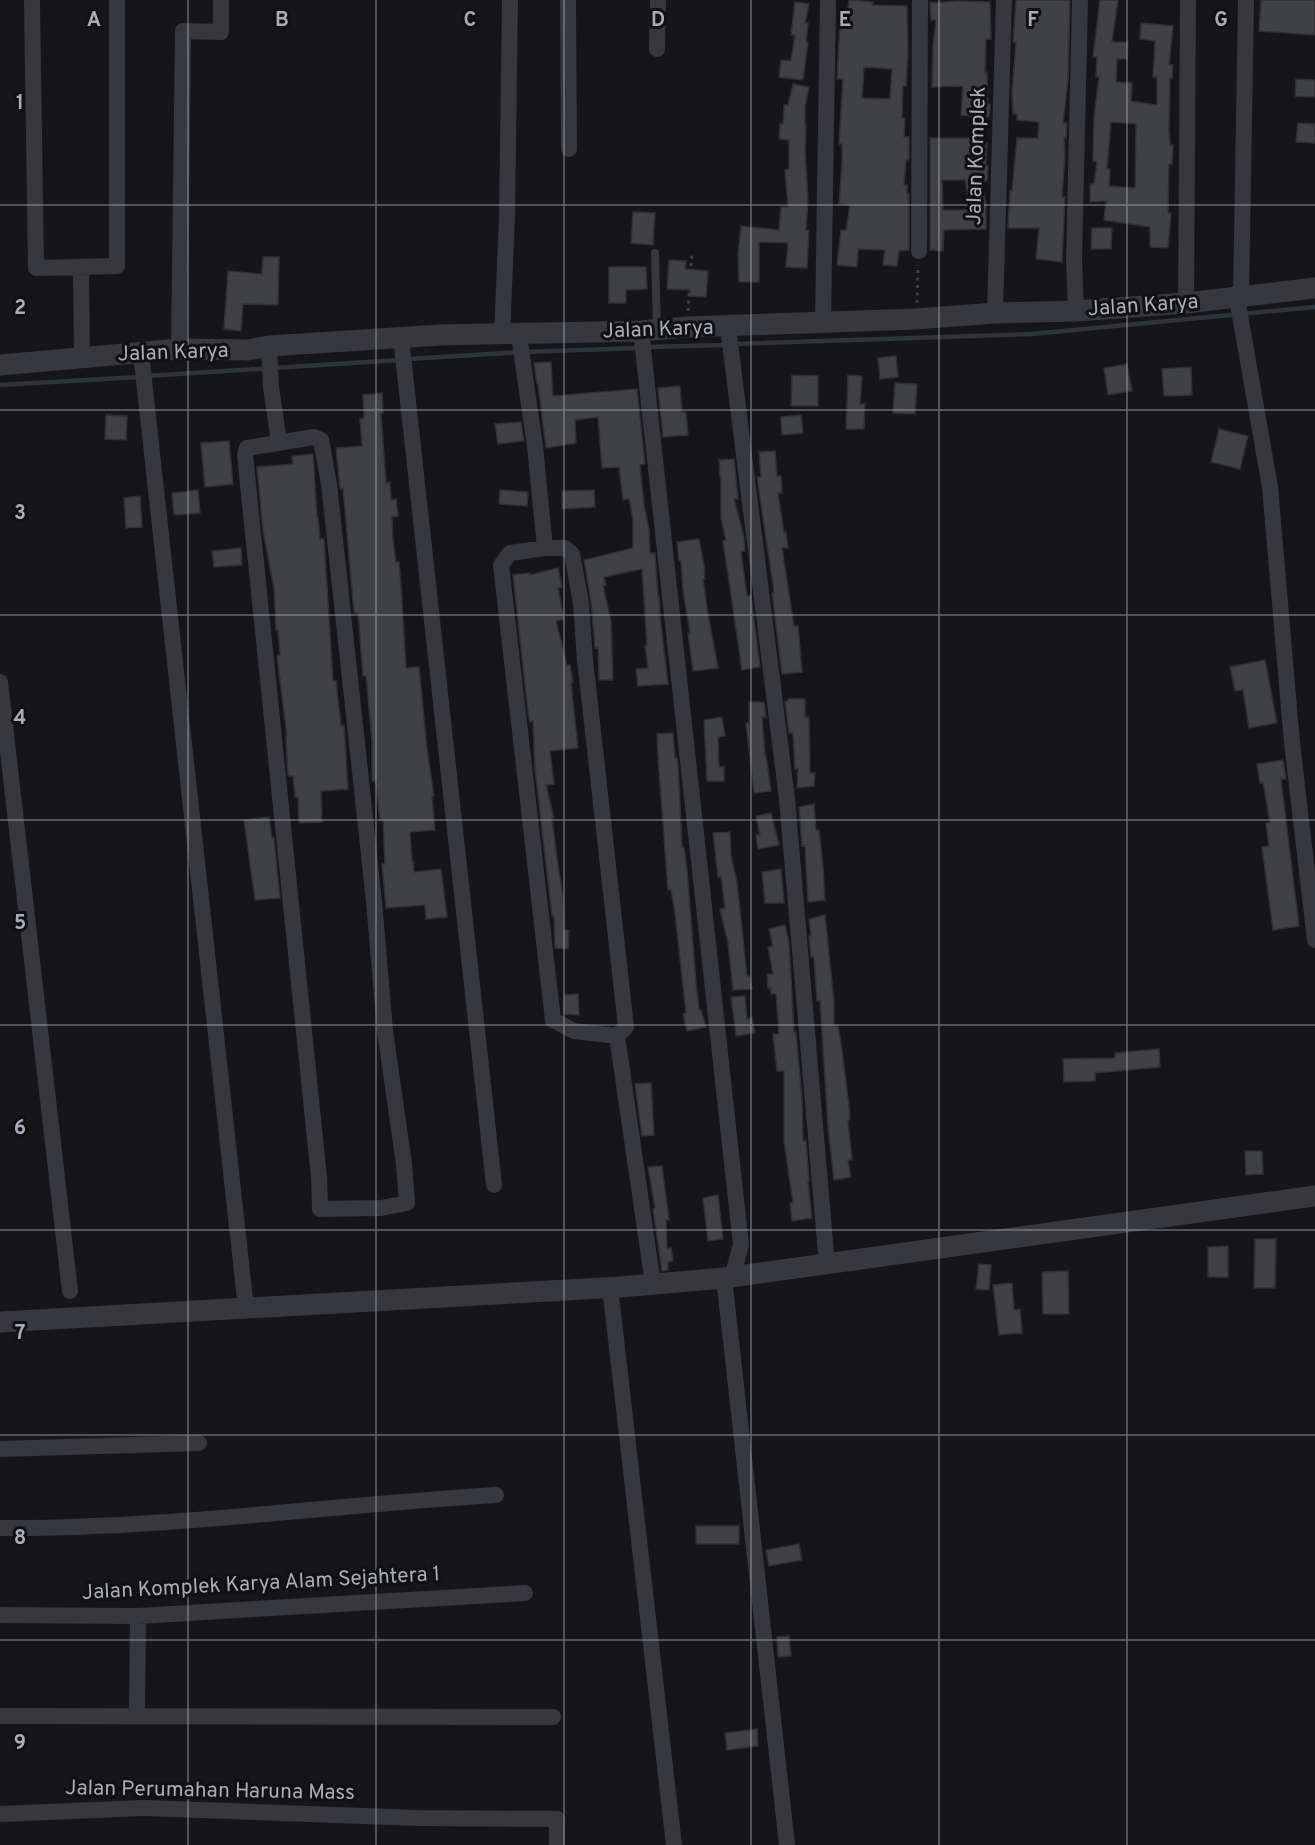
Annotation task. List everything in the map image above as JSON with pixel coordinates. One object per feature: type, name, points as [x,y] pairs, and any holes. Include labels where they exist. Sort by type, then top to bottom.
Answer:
[{"type":"street","points":[[32,0],[36,267],[117,266],[117,0]]},
{"type":"street","points":[[179,349],[183,31],[221,32],[221,0]]},
{"type":"street","points":[[510,0],[507,217],[516,343],[534,446],[544,548]]},
{"type":"street","points":[[568,0],[569,150]]},
{"type":"street","points":[[657,0],[657,49]]},
{"type":"street","points":[[823,322],[828,0]]},
{"type":"street","points":[[919,251],[920,0]]},
{"type":"street","name":"Jalan Komplek","points":[[995,313],[1004,0]]},
{"type":"street","points":[[1076,311],[1074,260],[1080,0]]},
{"type":"street","points":[[1186,303],[1188,0]]},
{"type":"street","points":[[1246,0],[1240,301],[1270,487],[1292,743],[1315,940]]},
{"type":"street","points":[[81,267],[82,358]]},
{"type":"street","name":"Jalan Karya","points":[[0,365],[82,358],[142,360],[179,349],[268,352],[440,335],[516,343],[645,338],[687,327],[730,332],[823,322],[916,320],[995,313],[1076,311],[1240,301],[1315,288]]},
{"type":"street","points":[[730,332],[787,800],[827,1265]]},
{"type":"street","points":[[401,338],[494,1185]]},
{"type":"street","points":[[645,338],[741,1245],[728,1278],[787,1845]]},
{"type":"street","points":[[268,352],[279,442]]},
{"type":"street","points":[[142,360],[246,1308]]},
{"type":"street","points":[[314,436],[321,440],[329,484],[374,901],[385,1031],[404,1164],[407,1203],[381,1208],[320,1209],[319,1178],[244,455],[247,448],[279,442],[314,436]]},
{"type":"street","points":[[544,548],[565,548],[572,554],[581,603],[585,660],[626,1027],[617,1036],[574,1031],[553,1020],[501,565],[510,553],[544,548]]},
{"type":"street","points":[[0,682],[70,1291]]},
{"type":"street","points":[[617,1036],[653,1284]]},
{"type":"street","points":[[0,1322],[610,1287],[728,1278],[1315,1196]]},
{"type":"street","points":[[610,1287],[674,1845]]},
{"type":"street","points":[[0,1449],[199,1443]]},
{"type":"street","points":[[0,1528],[145,1523],[496,1495]]},
{"type":"street","name":"Jalan Komplek Karya Alam Sejahtera 1","points":[[0,1615],[138,1616],[525,1593]]},
{"type":"street","points":[[137,1716],[138,1616]]},
{"type":"street","points":[[0,1716],[553,1717]]},
{"type":"street","name":"Jalan Perumahan Haruna Mass","points":[[0,1814],[144,1808],[418,1818],[557,1819],[557,1845]]},
{"type":"lane","points":[[645,338],[655,253]]},
{"type":"path","points":[[916,320],[919,251]]},
{"type":"path","points":[[687,327],[692,252]]},
{"type":"building","points":[[849,0],[873,2],[872,5],[907,6],[908,53],[906,86],[903,86],[902,118],[905,118],[904,137],[909,137],[909,160],[906,160],[904,185],[907,185],[907,194],[909,194],[909,250],[899,251],[897,266],[883,265],[885,250],[858,249],[857,267],[837,265],[841,230],[846,230],[850,205],[839,204],[842,144],[839,144],[843,79],[837,79],[840,23],[846,24]],"holes":[[[864,67],[892,69],[890,99],[862,98]]]},
{"type":"building","points":[[1016,0],[1070,0],[1068,80],[1063,123],[1067,123],[1066,138],[1064,138],[1062,197],[1065,197],[1062,262],[1036,259],[1039,228],[1008,228],[1017,138],[1038,138],[1039,122],[1017,120],[1017,114],[1013,114],[1012,92],[1016,43],[1013,42]]},
{"type":"building","points":[[1100,0],[1118,0],[1112,42],[1128,42],[1127,59],[1117,59],[1116,82],[1132,83],[1131,101],[1157,105],[1157,77],[1153,77],[1155,41],[1140,39],[1141,23],[1173,26],[1169,65],[1173,65],[1172,78],[1170,78],[1169,129],[1170,145],[1173,145],[1172,164],[1169,164],[1168,213],[1171,213],[1168,248],[1150,247],[1150,227],[1104,220],[1106,201],[1090,202],[1090,184],[1094,184],[1097,162],[1093,161],[1094,117],[1099,77],[1096,77],[1097,57],[1093,57]],"holes":[[[1111,122],[1136,124],[1135,188],[1109,186],[1110,169],[1107,168]]]},
{"type":"building","points":[[1261,0],[1315,0],[1315,35],[1259,31]]},
{"type":"building","points":[[795,2],[809,4],[805,23],[808,23],[806,42],[808,42],[803,80],[779,77],[781,60],[791,61],[795,35],[791,35]]},
{"type":"building","points":[[990,2],[991,39],[986,39],[985,72],[987,72],[988,104],[990,104],[989,117],[961,115],[963,86],[932,87],[936,20],[931,20],[930,3]]},
{"type":"building","points":[[1296,79],[1315,80],[1315,97],[1295,96]]},
{"type":"building","points":[[793,84],[809,87],[805,106],[808,199],[806,230],[809,230],[807,268],[786,267],[788,243],[759,242],[759,282],[739,282],[738,254],[741,226],[779,230],[781,207],[788,207],[785,170],[789,169],[789,140],[779,139],[784,105],[788,105]]},
{"type":"building","points":[[1298,123],[1315,124],[1315,143],[1296,142]]},
{"type":"building","points":[[930,138],[985,138],[987,181],[981,181],[986,204],[986,229],[944,230],[943,251],[930,250]],"holes":[[[942,180],[965,180],[970,210],[943,210]]]},
{"type":"building","points":[[633,212],[655,213],[653,245],[631,243]]},
{"type":"building","points":[[1092,228],[1112,228],[1111,249],[1091,249]]},
{"type":"building","points":[[263,257],[279,257],[278,305],[243,304],[241,331],[224,329],[228,271],[262,274]]},
{"type":"building","points":[[669,260],[686,261],[685,269],[708,271],[706,297],[690,296],[690,290],[667,289]]},
{"type":"building","points":[[609,267],[646,267],[647,289],[626,290],[626,303],[609,303]]},
{"type":"building","points":[[896,356],[898,377],[880,379],[878,358]]},
{"type":"building","points":[[551,362],[553,396],[637,389],[645,464],[640,465],[644,505],[649,529],[650,553],[655,553],[668,684],[638,686],[636,669],[648,668],[642,569],[604,577],[606,585],[603,586],[611,621],[613,680],[599,680],[598,647],[595,648],[584,560],[633,548],[633,519],[629,499],[623,500],[619,467],[602,468],[598,417],[575,420],[576,443],[546,448],[534,363]]},
{"type":"building","points":[[1127,364],[1132,391],[1108,395],[1104,368]]},
{"type":"building","points":[[1191,367],[1192,395],[1164,396],[1162,369]]},
{"type":"building","points":[[792,375],[818,376],[818,406],[791,406]]},
{"type":"building","points":[[848,375],[862,376],[860,404],[865,404],[864,429],[846,429]]},
{"type":"building","points":[[895,383],[917,384],[915,414],[893,413]]},
{"type":"building","points":[[680,386],[682,412],[686,412],[688,435],[663,437],[658,388]]},
{"type":"building","points":[[382,393],[383,413],[381,414],[386,483],[390,482],[391,500],[396,499],[398,516],[392,517],[393,539],[396,562],[399,562],[406,668],[419,667],[434,796],[432,796],[435,830],[410,832],[412,861],[414,872],[441,869],[447,917],[426,919],[425,905],[386,908],[382,864],[385,864],[383,820],[380,821],[376,781],[372,781],[372,741],[366,676],[363,676],[358,613],[354,613],[343,488],[340,489],[336,448],[362,446],[360,419],[364,418],[363,395]]},
{"type":"building","points":[[106,415],[127,416],[126,440],[105,439]]},
{"type":"building","points":[[801,415],[803,433],[782,435],[781,417]]},
{"type":"building","points":[[521,422],[524,441],[498,444],[495,424]]},
{"type":"building","points":[[1219,429],[1248,436],[1240,469],[1211,462]]},
{"type":"building","points":[[229,441],[233,484],[205,487],[201,443]]},
{"type":"building","points":[[775,451],[777,476],[781,476],[782,493],[778,493],[788,548],[782,548],[794,626],[798,626],[802,672],[782,674],[772,593],[774,592],[757,477],[761,477],[759,452]]},
{"type":"building","points":[[313,454],[317,517],[320,539],[324,539],[333,681],[336,681],[341,725],[344,725],[348,789],[321,791],[322,822],[299,823],[298,797],[295,797],[293,776],[288,776],[287,736],[277,656],[280,655],[274,588],[263,531],[257,467],[293,464],[292,456]]},
{"type":"building","points":[[734,459],[738,499],[734,499],[744,537],[745,551],[741,552],[747,596],[751,595],[760,667],[742,670],[723,541],[726,540],[721,518],[719,460]]},
{"type":"building","points":[[198,490],[200,513],[174,515],[172,493]]},
{"type":"building","points":[[500,490],[528,492],[527,506],[499,504]]},
{"type":"building","points":[[594,490],[595,507],[562,509],[562,491]]},
{"type":"building","points":[[140,496],[142,527],[126,528],[124,498]]},
{"type":"building","points":[[699,539],[704,565],[705,579],[703,579],[707,608],[718,668],[693,671],[677,542]]},
{"type":"building","points":[[241,548],[242,565],[214,567],[212,551]]},
{"type":"building","points":[[558,568],[562,587],[558,588],[564,619],[556,621],[567,665],[570,665],[578,748],[550,751],[554,784],[546,785],[554,818],[552,818],[563,897],[564,930],[569,930],[568,949],[555,948],[554,916],[552,916],[535,769],[533,721],[530,722],[528,712],[513,575],[530,573],[530,575]]},
{"type":"building","points":[[1265,660],[1277,723],[1249,728],[1243,690],[1235,691],[1230,667]]},
{"type":"building","points":[[788,699],[805,699],[805,717],[809,717],[810,773],[815,773],[814,786],[797,788],[798,769],[795,769],[793,733],[789,733],[785,702]]},
{"type":"building","points":[[749,702],[764,702],[766,717],[762,717],[771,791],[754,793],[746,723],[749,723]]},
{"type":"building","points":[[722,717],[725,736],[718,737],[719,767],[724,767],[724,781],[707,781],[704,720]]},
{"type":"building","points":[[673,733],[675,758],[678,763],[682,847],[684,847],[687,869],[699,1010],[701,1010],[706,1027],[687,1031],[683,1014],[686,1013],[675,914],[671,890],[668,890],[658,758],[657,734]]},
{"type":"building","points":[[1283,760],[1286,779],[1281,779],[1299,926],[1273,930],[1262,847],[1269,846],[1266,823],[1270,822],[1263,782],[1260,783],[1257,764]]},
{"type":"building","points":[[814,804],[816,830],[819,830],[825,900],[808,902],[805,845],[802,846],[799,807]]},
{"type":"building","points":[[771,813],[779,845],[758,849],[756,835],[760,835],[756,816]]},
{"type":"building","points":[[269,817],[272,838],[274,838],[280,898],[255,900],[244,820]]},
{"type":"building","points":[[730,832],[731,856],[737,882],[747,976],[750,976],[752,989],[733,990],[728,943],[720,909],[725,908],[721,876],[718,877],[713,833]]},
{"type":"building","points":[[781,869],[784,903],[765,903],[762,872]]},
{"type":"building","points":[[825,915],[834,1002],[834,1026],[838,1026],[842,1050],[849,1106],[852,1160],[848,1160],[851,1177],[834,1180],[828,1127],[820,1001],[817,1001],[814,957],[811,957],[809,936],[811,936],[809,919]]},
{"type":"building","points":[[785,925],[789,942],[794,1032],[796,1032],[802,1100],[803,1141],[806,1140],[812,1218],[792,1221],[790,1203],[793,1203],[784,1141],[784,1071],[777,1071],[773,1034],[779,1034],[776,994],[771,994],[771,987],[768,988],[767,974],[773,974],[768,947],[773,946],[769,929]]},
{"type":"building","points":[[578,994],[579,1015],[564,1014],[564,995]]},
{"type":"building","points":[[745,996],[747,1019],[752,1018],[755,1033],[736,1036],[731,997]]},
{"type":"building","points":[[1159,1049],[1160,1067],[1095,1073],[1095,1081],[1064,1082],[1063,1059],[1115,1058],[1115,1053]]},
{"type":"building","points":[[651,1083],[654,1135],[642,1136],[635,1084]]},
{"type":"building","points":[[1245,1151],[1262,1151],[1263,1174],[1246,1175]]},
{"type":"building","points":[[662,1166],[669,1220],[666,1220],[667,1249],[671,1248],[673,1261],[668,1262],[668,1270],[662,1271],[648,1167]]},
{"type":"building","points":[[718,1195],[723,1239],[708,1241],[703,1198]]},
{"type":"building","points":[[1255,1239],[1276,1239],[1275,1288],[1254,1288]]},
{"type":"building","points":[[1228,1246],[1228,1277],[1208,1277],[1208,1247]]},
{"type":"building","points":[[979,1264],[991,1265],[989,1290],[976,1289]]},
{"type":"building","points":[[1068,1271],[1069,1314],[1043,1314],[1042,1272]]},
{"type":"building","points":[[1012,1283],[1014,1310],[1020,1309],[1022,1333],[999,1335],[993,1285]]},
{"type":"building","points":[[696,1526],[739,1526],[739,1544],[696,1544]]},
{"type":"building","points":[[799,1544],[802,1560],[769,1566],[766,1550]]},
{"type":"building","points":[[789,1636],[791,1656],[778,1657],[777,1637]]},
{"type":"building","points":[[757,1729],[758,1746],[727,1750],[725,1733]]},
{"type":"waterway","points":[[734,344],[1032,334],[1315,307]]},
{"type":"waterway","points":[[647,347],[726,345]]},
{"type":"waterway","points":[[408,359],[639,348]]},
{"type":"waterway","points":[[147,376],[399,360]]},
{"type":"waterway","points":[[0,385],[139,377]]}]
